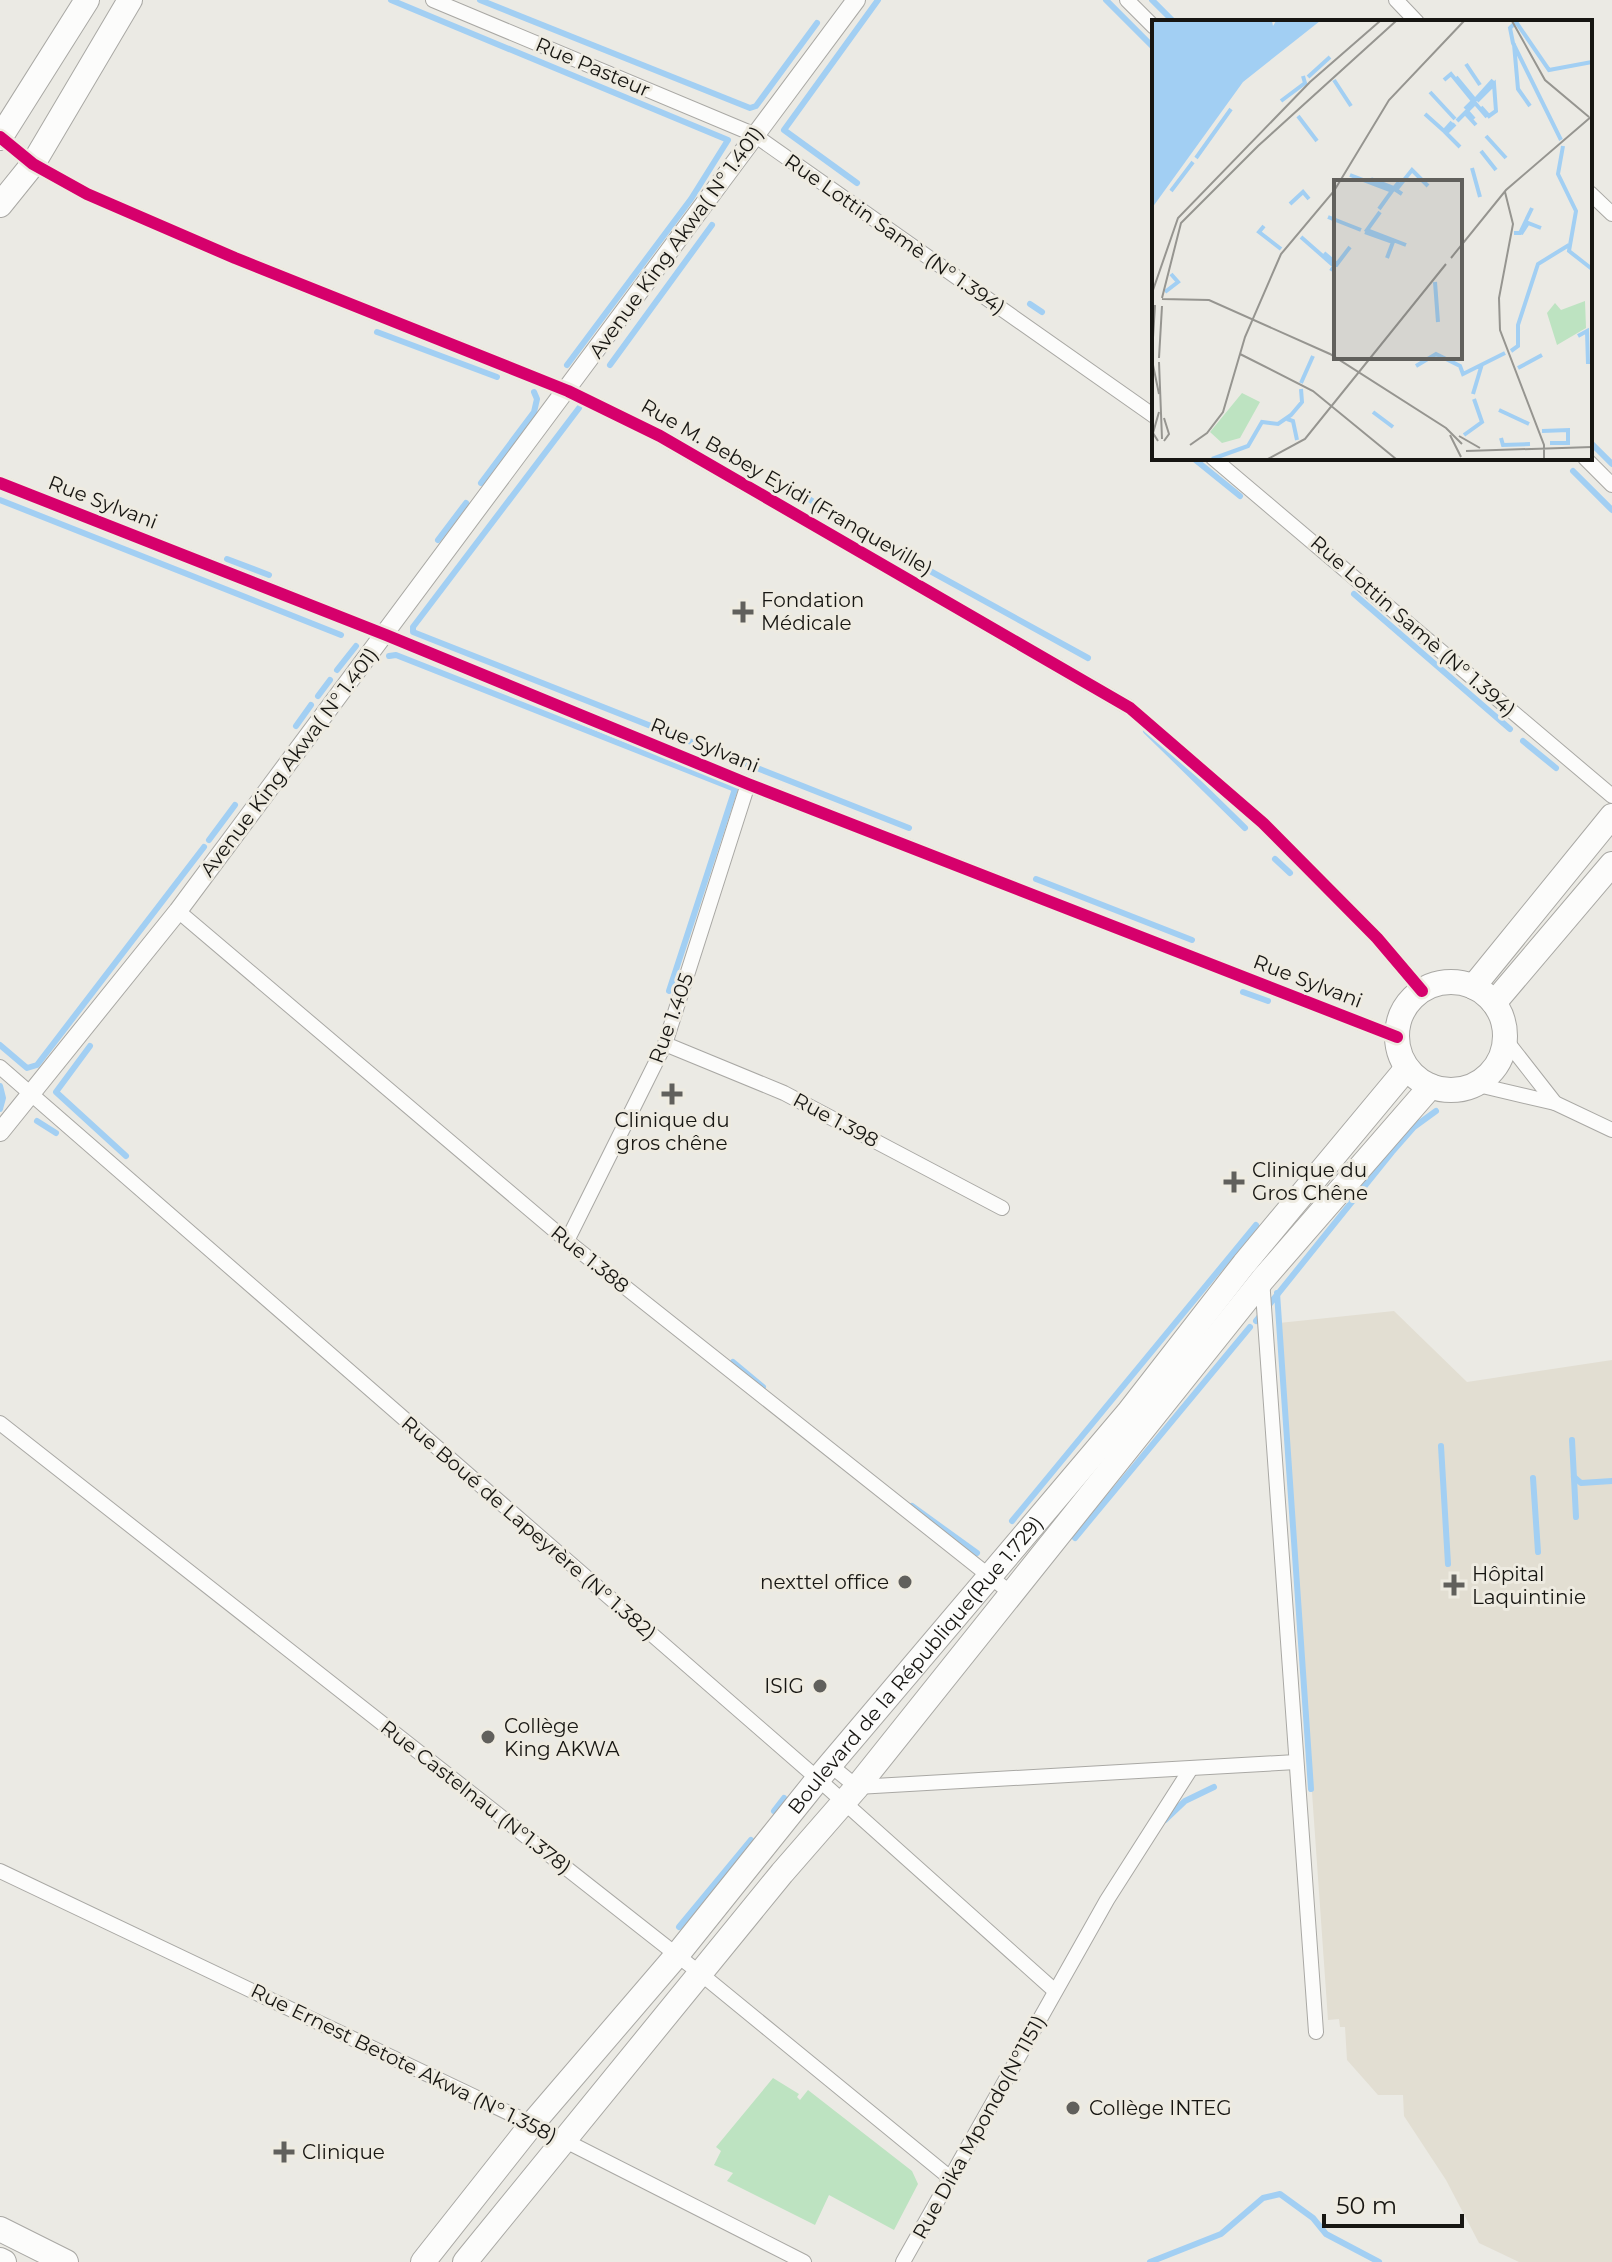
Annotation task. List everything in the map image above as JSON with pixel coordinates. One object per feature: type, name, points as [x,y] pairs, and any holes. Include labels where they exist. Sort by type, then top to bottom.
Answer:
[{"type":"main road","points":[[0,137],[87,0]]},
{"type":"main road","points":[[0,205],[33,164],[130,0]]},
{"type":"main road","points":[[1473,987],[1612,816]]},
{"type":"main road","points":[[1494,1003],[1612,864]]},
{"type":"main road","points":[[1447,983],[1473,987],[1494,1003],[1504,1027],[1505,1039],[1497,1064],[1474,1084],[1449,1090],[1431,1086],[1407,1068],[1397,1037],[1403,1011],[1422,991],[1447,983]]},
{"type":"main road","name":"Boulevard de la République(Rue 1.729)","points":[[465,2262],[1012,1594],[1407,1068]]},
{"type":"main road","name":"Boulevard de la République(Rue 1.729)","points":[[423,2262],[532,2124],[677,1955],[824,1772],[1128,1413],[1254,1272],[1431,1086]]},
{"type":"main road","points":[[0,2229],[66,2262]]},
{"type":"street","name":"Rue Pasteur","points":[[433,0],[753,134]]},
{"type":"street","name":"Avenue King Akwa( N° 1.401)","points":[[0,1132],[178,911],[568,391],[753,134],[856,0]]},
{"type":"street","points":[[1127,0],[1152,25]]},
{"type":"street","points":[[1396,0],[1415,20]]},
{"type":"street","name":"Rue Lottin Samè (N° 1.394)","points":[[753,134],[1152,415]]},
{"type":"street","name":"Rue M. Bebey Eyidi (Franqueville)","points":[[0,137],[33,164],[87,194],[235,258],[568,391],[689,451],[1130,708],[1263,823],[1377,938],[1422,991]]},
{"type":"street","points":[[1592,195],[1612,214]]},
{"type":"street","name":"Rue Lottin Samè (N° 1.394)","points":[[1215,460],[1612,796]]},
{"type":"street","points":[[1587,460],[1612,485]]},
{"type":"street","name":"Rue Sylvani","points":[[0,483],[386,635],[748,784],[1397,1037]]},
{"type":"street","name":"Rue 1.405","points":[[567,1241],[665,1044],[748,784]]},
{"type":"street","name":"Rue 1.388","points":[[178,911],[567,1241],[1012,1594]]},
{"type":"street","points":[[1505,1039],[1555,1103]]},
{"type":"street","name":"Rue 1.398","points":[[665,1044],[784,1093],[1002,1208]]},
{"type":"street","name":"Rue Boué de Lapeyrère (N° 1.382)","points":[[0,1067],[850,1795]]},
{"type":"street","points":[[1474,1084],[1555,1103],[1612,1130]]},
{"type":"street","points":[[1254,1272],[1316,2032]]},
{"type":"street","name":"Rue Castelnau (N°1.378)","points":[[0,1423],[701,1974],[949,2177]]},
{"type":"street","points":[[850,1795],[1296,1762]]},
{"type":"street","name":"Rue Dika Mpondo(N°1151)","points":[[903,2262],[1148,1831],[1190,1770]]},
{"type":"street","points":[[850,1795],[1055,1991]]},
{"type":"street","name":"Rue Ernest Betote Akwa (N° 1.358)","points":[[0,1871],[565,2140],[804,2262]]},
{"type":"shaded area","name":"Hôpital Laquintinie","points":[[1394,1311],[1467,1382],[1612,1360],[1612,2262],[1519,2262],[1479,2243],[1446,2180],[1404,2116],[1403,2095],[1378,2095],[1347,2060],[1345,2027],[1340,2027],[1339,2019],[1328,2020],[1279,1323]]},
{"type":"green space","points":[[773,2078],[799,2094],[797,2097],[800,2100],[808,2090],[912,2171],[918,2184],[894,2230],[829,2195],[815,2225],[727,2181],[733,2173],[714,2165],[721,2151],[716,2147]]},
{"type":"waterway","points":[[391,0],[728,140],[691,199],[567,365]]},
{"type":"waterway","points":[[480,0],[750,108],[756,106],[817,23]]},
{"type":"waterway","points":[[857,183],[784,130],[878,0]]},
{"type":"waterway","points":[[1106,0],[1152,46]]},
{"type":"waterway","points":[[1152,0],[1172,20]]},
{"type":"waterway","points":[[610,365],[712,225]]},
{"type":"waterway","points":[[1030,304],[1042,312]]},
{"type":"waterway","points":[[377,332],[497,377]]},
{"type":"waterway","points":[[481,483],[534,412],[537,399],[534,392]]},
{"type":"waterway","points":[[579,408],[413,627],[413,632],[909,828]]},
{"type":"waterway","points":[[1592,444],[1612,464]]},
{"type":"waterway","points":[[1195,460],[1240,496]]},
{"type":"waterway","points":[[1573,471],[1612,510]]},
{"type":"waterway","points":[[809,499],[829,512]]},
{"type":"waterway","points":[[0,500],[341,635]]},
{"type":"waterway","points":[[438,540],[466,503]]},
{"type":"waterway","points":[[901,555],[1088,658]]},
{"type":"waterway","points":[[227,559],[269,575]]},
{"type":"waterway","points":[[1354,594],[1510,729]]},
{"type":"waterway","points":[[337,670],[356,646]]},
{"type":"waterway","points":[[389,656],[396,655],[735,789],[669,991]]},
{"type":"waterway","points":[[318,696],[330,680]]},
{"type":"waterway","points":[[296,726],[311,705]]},
{"type":"waterway","points":[[1146,731],[1245,828]]},
{"type":"waterway","points":[[1523,741],[1556,768]]},
{"type":"waterway","points":[[209,840],[235,805]]},
{"type":"waterway","points":[[0,1045],[27,1068],[37,1065],[204,847]]},
{"type":"waterway","points":[[1275,859],[1290,873]]},
{"type":"waterway","points":[[1036,879],[1192,940]]},
{"type":"waterway","points":[[1243,992],[1268,1001]]},
{"type":"waterway","points":[[90,1046],[56,1092],[126,1156]]},
{"type":"waterway","points":[[0,1086],[3,1098],[0,1109]]},
{"type":"waterway","points":[[1256,1321],[1392,1152],[1414,1127],[1436,1111]]},
{"type":"waterway","points":[[37,1121],[56,1133]]},
{"type":"waterway","points":[[1012,1521],[1256,1225]]},
{"type":"waterway","points":[[1277,1293],[1311,1789]]},
{"type":"waterway","points":[[1075,1538],[1250,1327]]},
{"type":"waterway","points":[[733,1362],[763,1387]]},
{"type":"waterway","points":[[1572,1440],[1576,1517]]},
{"type":"waterway","points":[[1441,1446],[1448,1564]]},
{"type":"waterway","points":[[1574,1477],[1581,1483],[1612,1481]]},
{"type":"waterway","points":[[1533,1478],[1538,1552]]},
{"type":"waterway","points":[[912,1506],[977,1553]]},
{"type":"waterway","points":[[1165,1820],[1185,1801],[1214,1787]]},
{"type":"waterway","points":[[774,1811],[784,1798]]},
{"type":"waterway","points":[[679,1927],[751,1840]]},
{"type":"waterway","points":[[1150,2262],[1221,2234],[1263,2198],[1280,2194],[1313,2218],[1326,2234],[1379,2262]]},
{"type":"cycle path","points":[[0,137],[33,164],[87,194],[235,258],[568,391],[660,436],[1130,708],[1263,823],[1377,938],[1422,991]]},
{"type":"cycle path","points":[[0,483],[386,635],[748,784],[1397,1037]]},
{"type":"place","name":"Fondation Médicale","points":[[743,612]]},
{"type":"place","name":"Clinique du gros chêne","points":[[672,1094]]},
{"type":"place","name":"Clinique du Gros Chêne","points":[[1234,1182]]},
{"type":"place","name":"nexttel office","points":[[905,1582]]},
{"type":"place","name":"Hôpital Laquintinie","points":[[1454,1585]]},
{"type":"place","name":"ISIG","points":[[820,1686]]},
{"type":"place","name":"Collège King AKWA","points":[[488,1737]]},
{"type":"place","name":"Collège INTEG","points":[[1073,2108]]},
{"type":"place","name":"Clinique","points":[[284,2152]]}]
